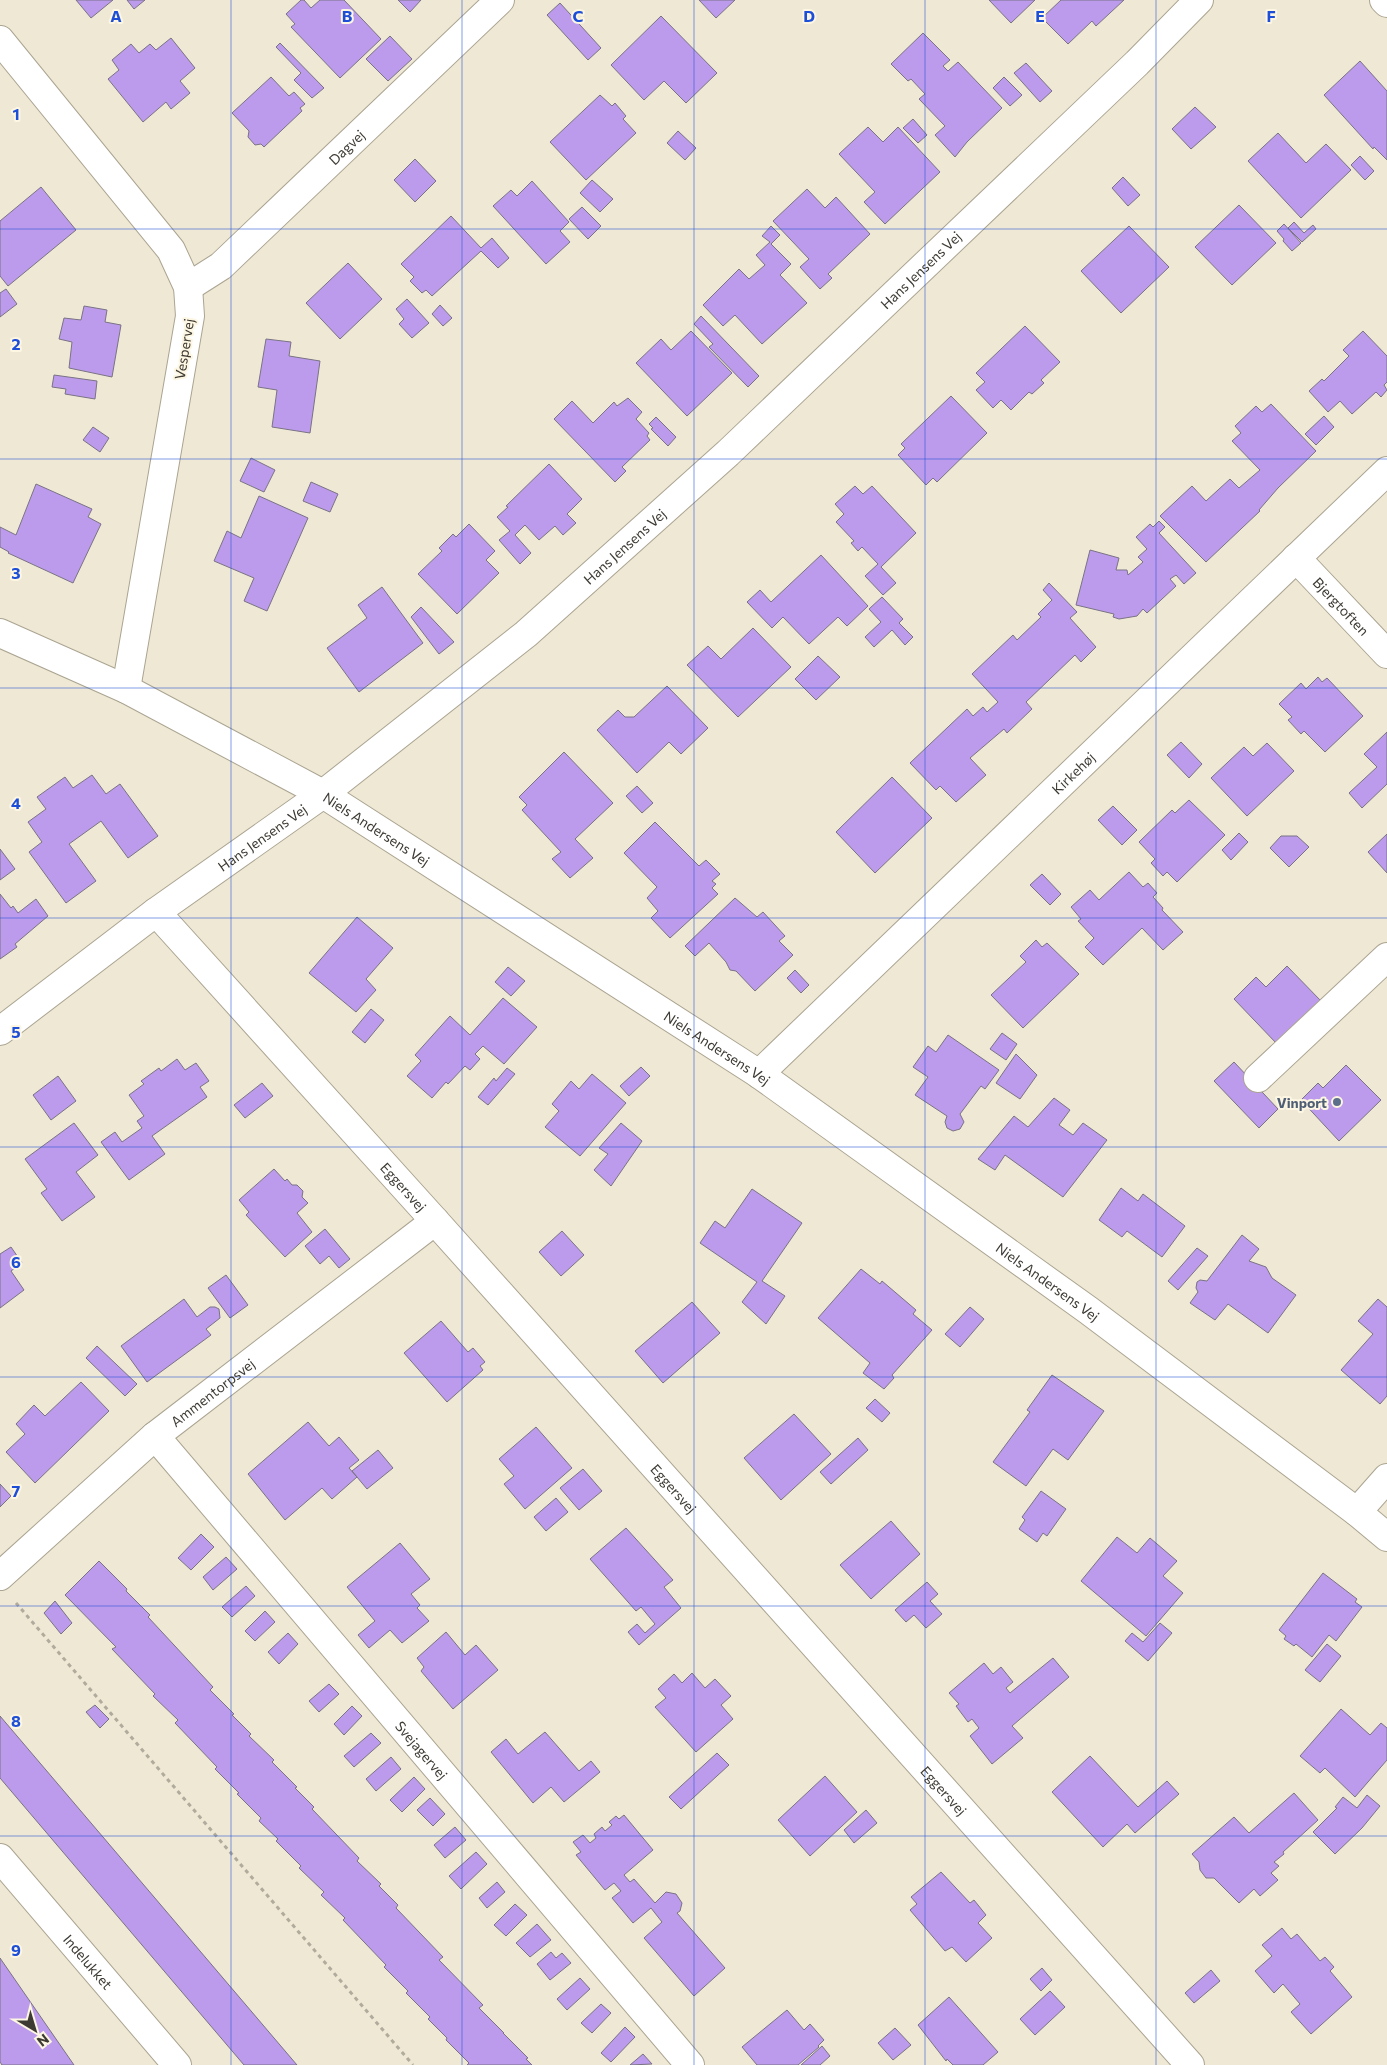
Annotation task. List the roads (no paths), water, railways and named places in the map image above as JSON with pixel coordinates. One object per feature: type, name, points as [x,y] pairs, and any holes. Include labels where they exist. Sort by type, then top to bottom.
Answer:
[{"type":"street","name":"Dagvej","points":[[188,287],[221,266],[500,0]]},
{"type":"street","name":"Hans Jensens Vej","points":[[0,1032],[156,912],[323,794],[526,634],[721,460],[1130,70],[1199,0]]},
{"type":"street","points":[[1384,0],[1387,3]]},
{"type":"street","name":"Vespervej","points":[[0,40],[171,250],[188,287],[190,316],[126,689]]},
{"type":"street","name":"Kirkehøj","points":[[759,1074],[1387,471]]},
{"type":"street","name":"Bjergtoften","points":[[1296,558],[1387,654]]},
{"type":"street","name":"Niels Andersens Vej","points":[[0,633],[126,689],[323,794],[759,1074],[1088,1310],[1357,1512],[1387,1537]]},
{"type":"street","name":"Eggersvej","points":[[156,912],[1190,2065]]},
{"type":"street","points":[[1258,1078],[1387,957]]},
{"type":"street","name":"Ammentorpsvej","points":[[0,1576],[155,1436],[435,1221]]},
{"type":"street","name":"Svejagervej","points":[[155,1436],[690,2065]]},
{"type":"street","points":[[1357,1512],[1387,1478]]},
{"type":"street","name":"Indelukket","points":[[0,1858],[177,2065]]},
{"type":"place","name":"Vinport","points":[[1337,1102]]}]
